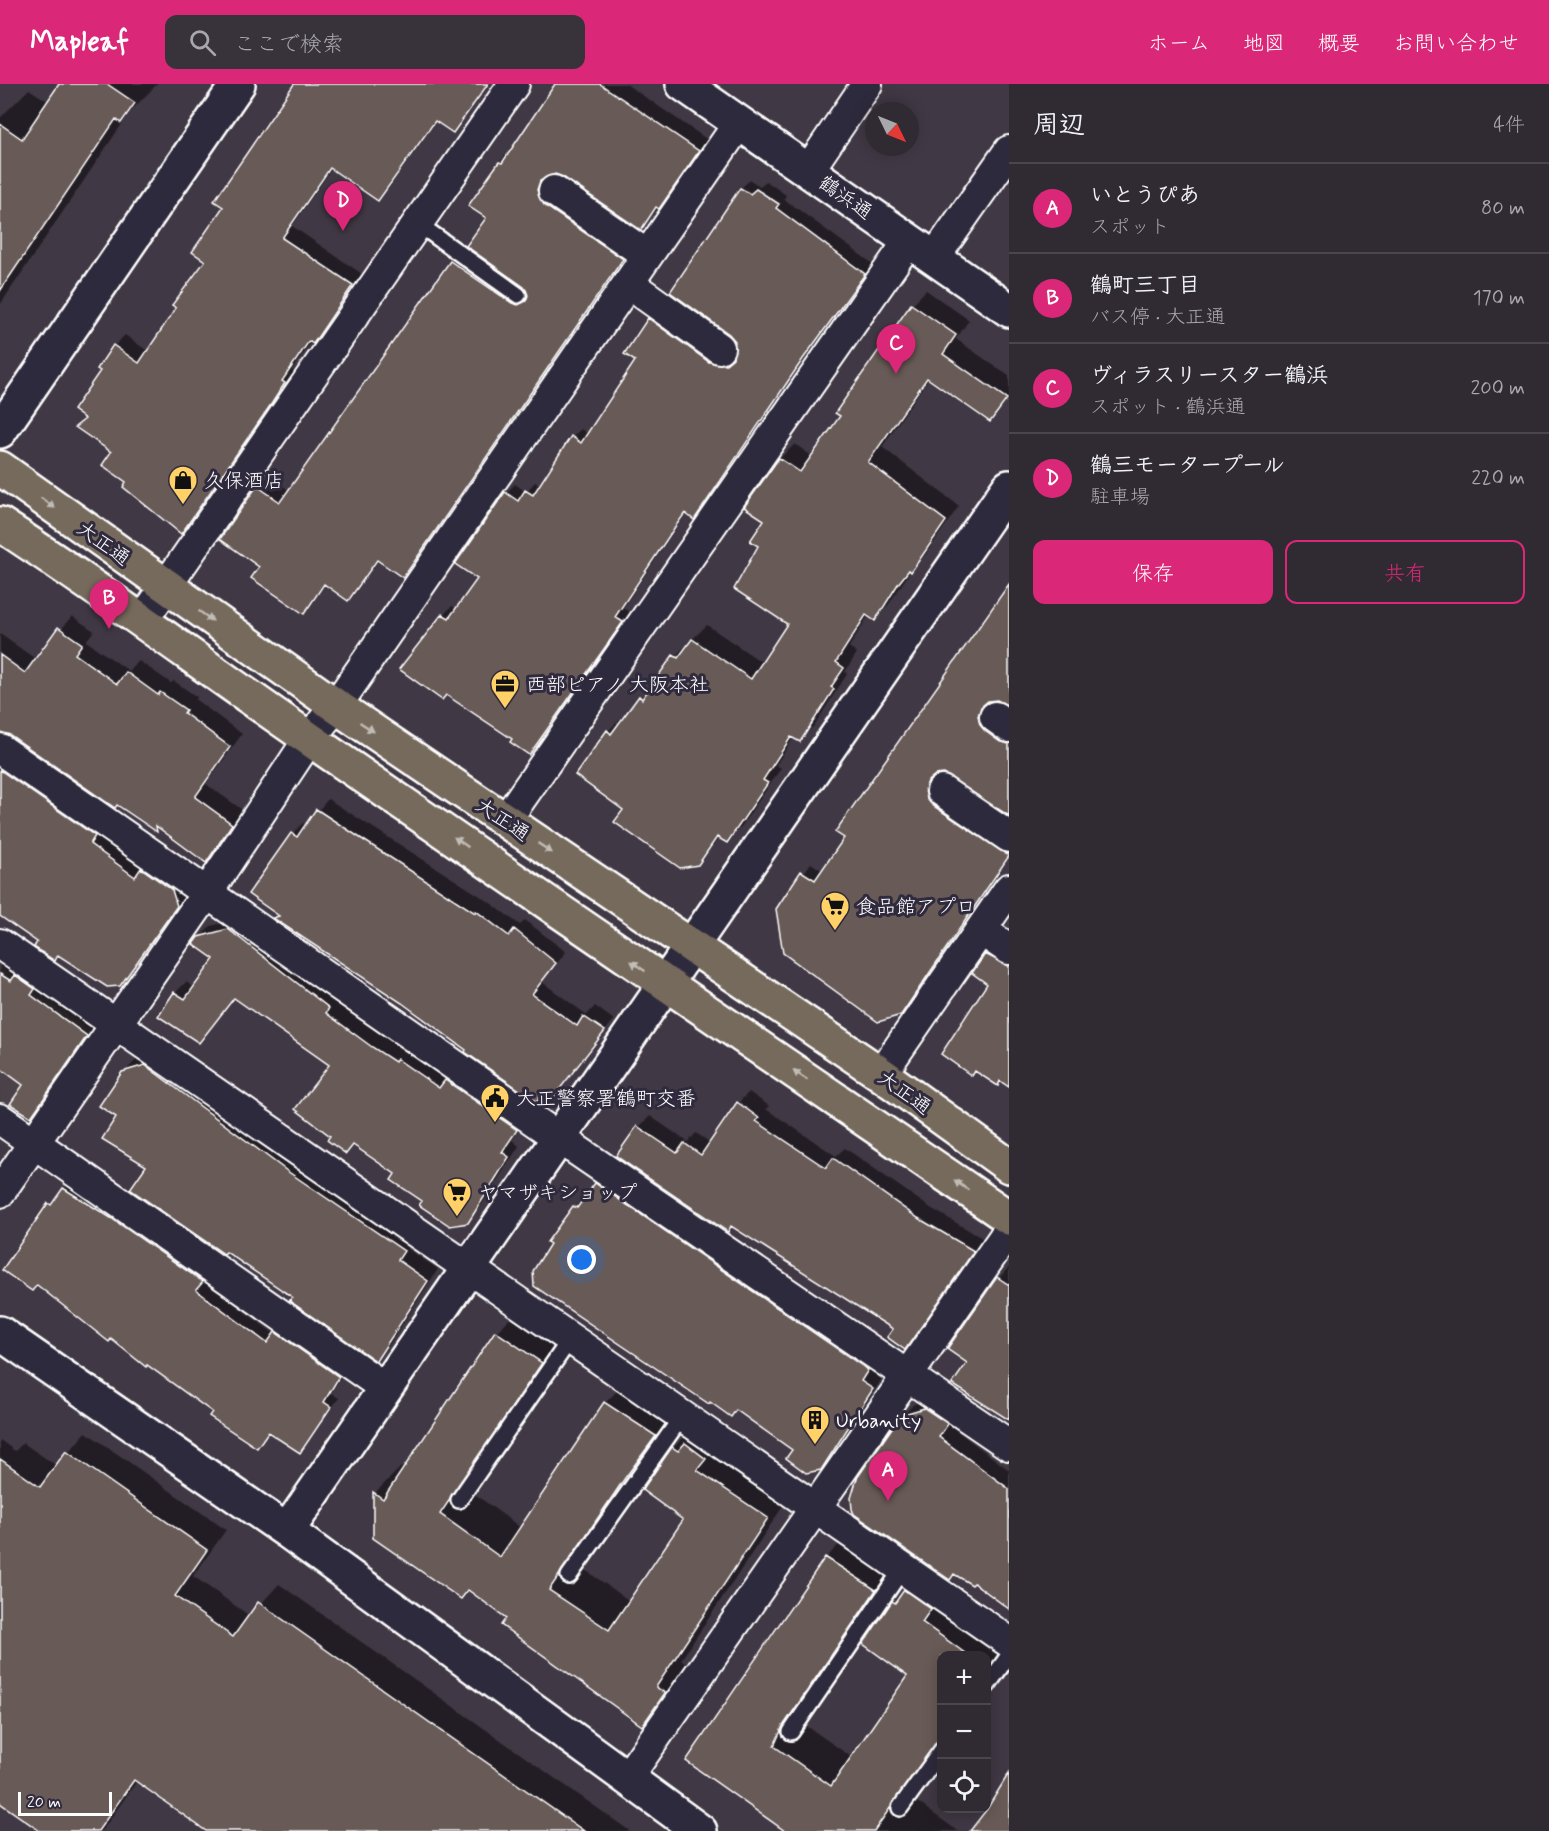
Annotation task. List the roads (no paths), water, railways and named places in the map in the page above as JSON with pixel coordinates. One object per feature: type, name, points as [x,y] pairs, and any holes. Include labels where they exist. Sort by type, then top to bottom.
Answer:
[{"type":"main road","name":"大正通","points":[[0,468],[336,706],[881,1074],[1009,1167]]},
{"type":"main road","name":"大正通","points":[[0,524],[78,574],[309,739],[1009,1218]]},
{"type":"street","points":[[0,431],[238,84]]},
{"type":"street","points":[[142,621],[514,84]]},
{"type":"street","name":"鶴浜通","points":[[683,84],[1009,310]]},
{"type":"street","points":[[808,171],[867,84]]},
{"type":"street","points":[[0,1192],[207,893],[309,739],[336,706],[739,123]]},
{"type":"street","points":[[505,821],[922,249],[1009,151]]},
{"type":"street","points":[[554,191],[647,255]]},
{"type":"street","points":[[628,283],[720,348]]},
{"type":"street","points":[[287,1531],[1005,501]]},
{"type":"street","points":[[0,749],[559,1138],[1009,1445]]},
{"type":"street","points":[[942,791],[1009,837]]},
{"type":"street","points":[[881,1074],[1009,889]]},
{"type":"street","points":[[981,930],[1009,948]]},
{"type":"street","points":[[0,944],[816,1506],[1009,1642]]},
{"type":"street","points":[[0,1119],[385,1388]]},
{"type":"street","points":[[627,1778],[1009,1230]]},
{"type":"street","points":[[0,1333],[287,1531],[700,1831]]},
{"type":"lane","points":[[417,224],[518,295]]},
{"type":"lane","points":[[459,1500],[571,1338]]},
{"type":"lane","points":[[569,1576],[683,1415]]},
{"type":"lane","points":[[791,1732],[903,1568]]},
{"type":"lane","points":[[991,1680],[1009,1655]]},
{"type":"lane","points":[[900,1808],[937,1757]]},
{"type":"place","name":"鶴三モータープール","points":[[343,231]]},
{"type":"place","name":"ヴィラスリースター鶴浜","points":[[896,374]]},
{"type":"place","name":"久保酒店","points":[[183,506]]},
{"type":"place","name":"鶴町三丁目","points":[[109,629]]},
{"type":"place","name":"西部ピアノ 大阪本社","points":[[505,710]]},
{"type":"place","name":"食品館アプロ","points":[[835,932]]},
{"type":"place","name":"大正警察署鶴町交番","points":[[495,1124]]},
{"type":"place","name":"ヤマザキショップ","points":[[457,1218]]},
{"type":"place","name":"Urbanity","points":[[815,1446]]},
{"type":"place","name":"いとうぴあ","points":[[888,1501]]}]
